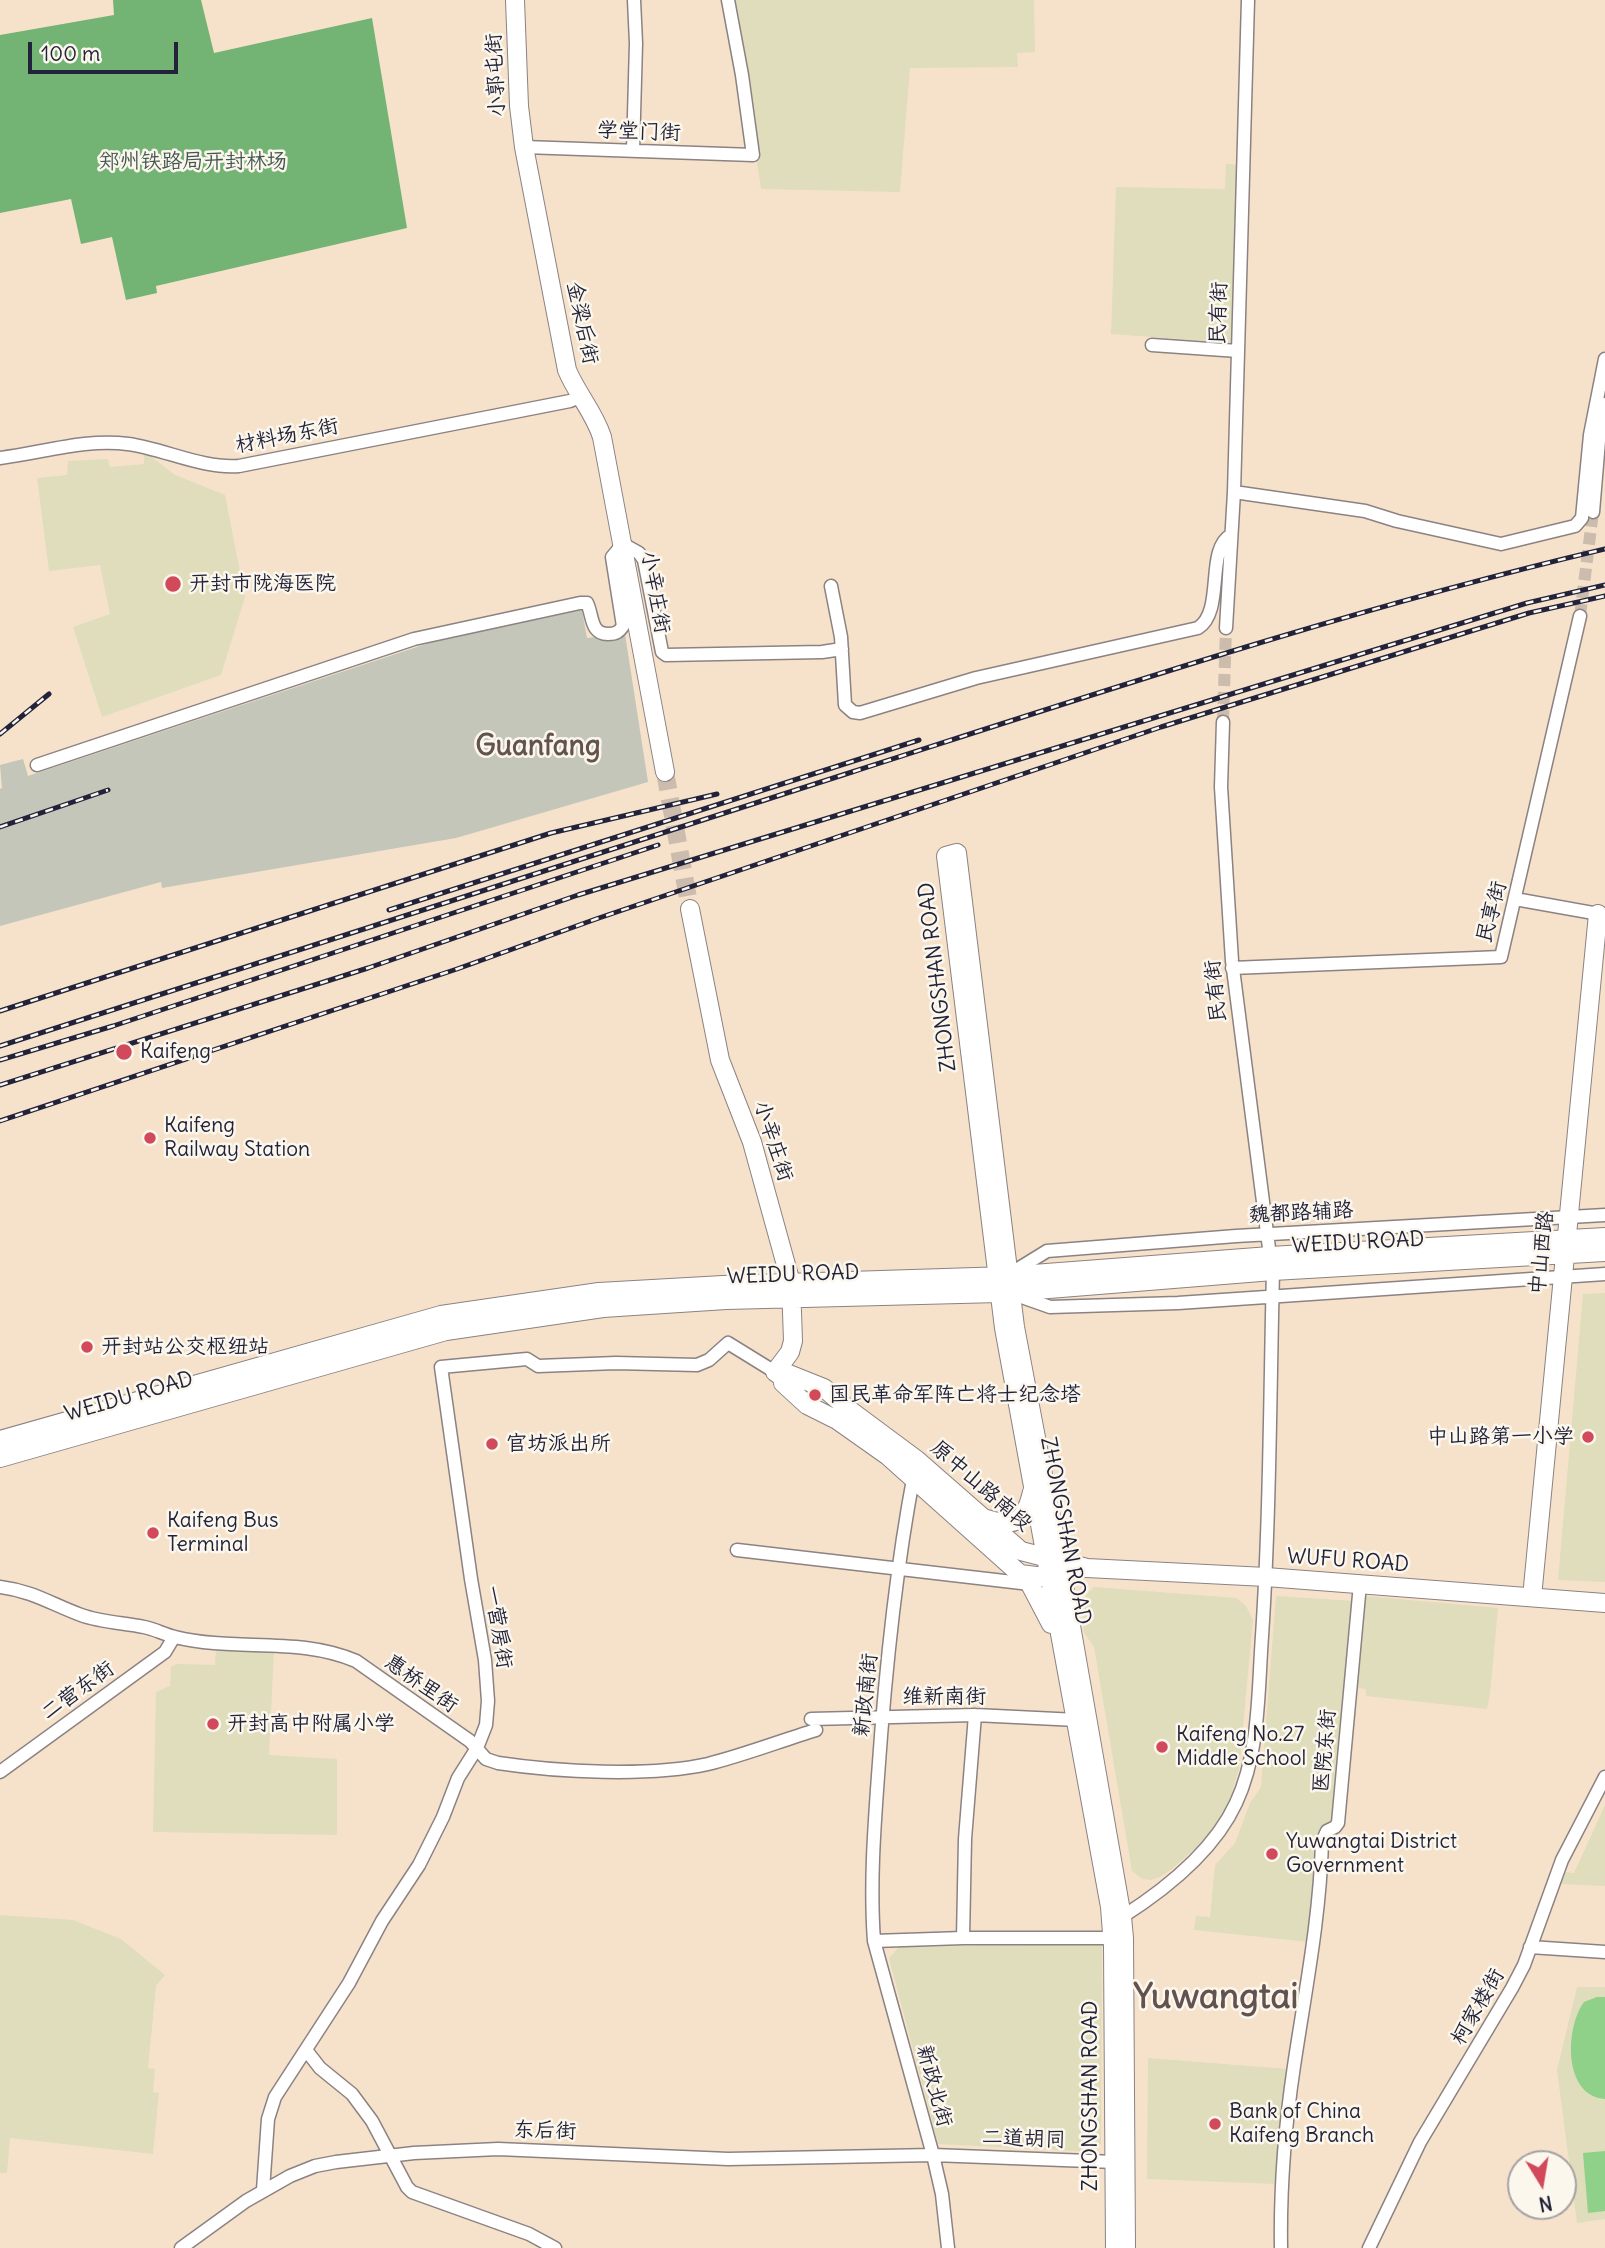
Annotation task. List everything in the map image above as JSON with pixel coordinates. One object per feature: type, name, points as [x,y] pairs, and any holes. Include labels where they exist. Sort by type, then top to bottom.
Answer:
[{"type":"main road","name":"小郭屯街","points":[[515,0],[519,106],[524,147]]},
{"type":"main road","name":"金梁后街","points":[[524,147],[567,370],[580,397],[594,414],[602,437],[623,544]]},
{"type":"main road","name":"小辛庄街","points":[[623,544],[665,772]]},
{"type":"main road","name":"ZHONGSHAN ROAD","points":[[1115,2248],[1113,1938],[1107,1885],[1067,1665],[1054,1570],[1033,1486],[1003,1284],[946,856],[957,853],[1003,1284],[1054,1570],[1122,1917],[1126,2248]]},
{"type":"main road","name":"小辛庄街","points":[[690,909],[720,1060],[752,1142],[791,1290],[793,1341],[780,1376]]},
{"type":"main road","name":"中山西路","points":[[1532,1597],[1602,914]]},
{"type":"main road","name":"WEIDU ROAD","points":[[1566,1247],[1605,1237]]},
{"type":"main road","name":"WEIDU ROAD","points":[[0,1440],[441,1315],[599,1292],[1003,1284],[1271,1263],[1566,1247],[1605,1252]]},
{"type":"main road","name":"WEIDU ROAD","points":[[0,1458],[446,1331],[603,1308],[726,1300],[791,1290]]},
{"type":"main road","name":"原中山路南段","points":[[780,1376],[789,1374],[824,1388],[915,1469],[1025,1579],[1054,1570],[1087,1569]]},
{"type":"main road","name":"原中山路南段","points":[[915,1469],[987,1519],[1021,1551],[1054,1570]]},
{"type":"main road","points":[[987,1519],[1008,1524],[1024,1516],[1033,1486]]},
{"type":"main road","name":"WUFU ROAD","points":[[1087,1569],[1266,1577],[1605,1603]]},
{"type":"main road","points":[[1025,1579],[1045,1610],[1067,1665]]},
{"type":"street","points":[[633,151],[636,43],[634,0]]},
{"type":"street","name":"学堂门街","points":[[524,147],[753,155],[729,0]]},
{"type":"street","name":"民有街","points":[[1226,628],[1234,492],[1248,0]]},
{"type":"street","points":[[1152,345],[1238,351]]},
{"type":"street","points":[[1234,492],[1365,511],[1397,521],[1500,544],[1575,526],[1582,519],[1590,435],[1605,359]]},
{"type":"street","name":"材料场东街","points":[[0,458],[83,445],[116,443],[148,448],[216,466],[239,466],[580,397]]},
{"type":"street","points":[[1593,512],[1600,429],[1605,404]]},
{"type":"street","points":[[831,586],[842,649],[845,705],[853,712],[860,713],[976,678],[1198,628],[1209,616],[1222,544],[1231,535]]},
{"type":"street","points":[[37,765],[425,636],[580,603],[587,603],[593,625],[598,632],[606,635],[615,633],[623,626],[612,557],[623,544],[639,553],[644,560],[662,652],[666,654],[821,652],[842,649]]},
{"type":"street","name":"民享街","points":[[1232,968],[1501,957],[1580,616]]},
{"type":"street","name":"民有街","points":[[1122,1917],[1148,1901],[1209,1845],[1226,1823],[1249,1766],[1255,1721],[1266,1577],[1271,1263],[1232,968],[1221,787],[1223,722]]},
{"type":"street","points":[[1516,900],[1602,914]]},
{"type":"street","name":"魏都路辅路","points":[[1003,1284],[1047,1251],[1268,1234],[1605,1215]]},
{"type":"street","points":[[1003,1284],[1050,1307],[1178,1303],[1605,1274]]},
{"type":"street","name":"一营房街","points":[[263,2190],[268,2119],[272,2104],[349,1983],[382,1921],[419,1865],[443,1818],[458,1778],[477,1748],[488,1715],[486,1673],[441,1367],[527,1359],[538,1366],[616,1363],[697,1365],[709,1360],[728,1343],[780,1376]]},
{"type":"street","name":"新政南街","points":[[874,1939],[871,1907],[882,1716],[898,1569],[915,1469]]},
{"type":"street","points":[[737,1550],[898,1569],[1025,1579]]},
{"type":"street","name":"医院东街","points":[[1281,2248],[1285,2147],[1291,2094],[1317,1917],[1322,1842],[1327,1831],[1338,1823],[1360,1584]]},
{"type":"street","name":"惠桥里街","points":[[0,1587],[22,1589],[83,1616],[148,1628],[174,1637],[219,1643],[296,1645],[340,1654],[356,1661],[477,1748],[485,1759],[520,1766],[605,1771],[671,1769],[708,1764],[813,1724]]},
{"type":"street","name":"二营东街","points":[[0,1772],[165,1652],[174,1637]]},
{"type":"street","points":[[963,1938],[965,1839],[975,1715]]},
{"type":"street","name":"维新南街","points":[[813,1724],[882,1716],[975,1715],[1077,1720]]},
{"type":"street","name":"柯家楼街","points":[[1369,2248],[1420,2143],[1512,1988],[1562,1860],[1605,1777]]},
{"type":"street","points":[[874,1939],[1113,1938]]},
{"type":"street","name":"新政北街","points":[[874,1939],[933,2155],[942,2194],[948,2248]]},
{"type":"street","points":[[1530,1947],[1605,1952]]},
{"type":"street","points":[[306,2050],[320,2068],[352,2094],[372,2121],[412,2192],[529,2234],[555,2248]]},
{"type":"street","name":"东后街","points":[[181,2248],[263,2190],[315,2166],[390,2155],[498,2149],[728,2159],[933,2155]]},
{"type":"street","name":"二道胡同","points":[[933,2155],[1115,2162]]},
{"type":"shaded area","points":[[733,0],[1034,0],[1035,52],[1017,53],[1018,67],[910,68],[900,192],[761,189]]},
{"type":"shaded area","points":[[1226,164],[1240,165],[1235,343],[1111,334],[1116,187],[1225,189]]},
{"type":"shaded area","name":"开封市陇海医院","points":[[144,455],[149,455],[175,475],[225,495],[245,597],[221,675],[102,717],[73,627],[110,614],[100,565],[49,571],[37,478],[67,475],[68,461],[108,459],[110,467],[144,464]]},
{"type":"shaded area","points":[[582,610],[587,638],[625,634],[648,782],[456,838],[162,888],[161,882],[0,926],[0,765],[23,759],[28,776],[438,640]]},
{"type":"shaded area","name":"中山路第一小学","points":[[1605,1293],[1605,1582],[1558,1580],[1583,1294]]},
{"type":"shaded area","points":[[1094,1587],[1236,1598],[1246,1606],[1253,1620],[1239,1769],[1229,1802],[1213,1832],[1172,1869],[1151,1880],[1142,1879],[1132,1871],[1094,1647],[1083,1631],[1086,1595]]},
{"type":"shaded area","points":[[1276,1596],[1354,1601],[1337,1816],[1321,1831],[1309,1942],[1194,1930],[1196,1916],[1210,1917],[1215,1865],[1235,1843],[1250,1803],[1261,1787]]},
{"type":"shaded area","points":[[1365,1596],[1498,1608],[1487,1709],[1366,1696],[1366,1689],[1357,1688]]},
{"type":"shaded area","name":"开封高中附属小学","points":[[216,1647],[274,1650],[269,1755],[337,1759],[337,1835],[153,1832],[156,1692],[170,1686],[171,1667],[177,1664],[215,1665]]},
{"type":"shaded area","points":[[1605,1805],[1605,1886],[1561,1884],[1562,1872],[1574,1873]]},
{"type":"shaded area","points":[[0,1915],[73,1920],[121,1939],[165,1975],[156,1986],[148,2068],[155,2069],[153,2092],[159,2093],[153,2154],[10,2138],[7,2173],[0,2173]]},
{"type":"shaded area","points":[[1102,1944],[1101,2144],[1095,2152],[938,2144],[889,1958],[899,1947]]},
{"type":"shaded area","points":[[1577,1987],[1605,1987],[1605,2219],[1577,2223],[1577,2150],[1567,2150],[1557,2070]]},
{"type":"shaded area","name":"Bank of China Kaifeng Branch","points":[[1148,2058],[1288,2069],[1275,2184],[1147,2179]]},
{"type":"green space","name":"郑州铁路局开封林场","points":[[113,0],[201,0],[214,53],[372,18],[407,228],[156,286],[157,293],[126,300],[112,237],[81,244],[71,199],[0,213],[0,35],[114,15]]},
{"type":"green space","points":[[1605,1997],[1605,2099],[1591,2095],[1581,2086],[1572,2059],[1573,2028],[1578,2014],[1584,2002]]},
{"type":"green space","points":[[1605,2151],[1605,2211],[1588,2213],[1583,2153]]},
{"type":"tunnel","points":[[1580,616],[1593,512]]},
{"type":"tunnel","points":[[1223,722],[1226,628]]},
{"type":"tunnel","points":[[665,772],[690,909]]},
{"type":"railway","points":[[0,1046],[1226,653],[1415,598],[1605,549]]},
{"type":"railway","points":[[0,1085],[368,968],[578,895],[1527,603],[1605,585]]},
{"type":"railway","points":[[0,1121],[457,969],[1161,727],[1529,613],[1605,596]]},
{"type":"railway","points":[[0,734],[49,694]]},
{"type":"railway","points":[[389,910],[919,740]]},
{"type":"railway","points":[[0,827],[108,790]]},
{"type":"railway","points":[[0,1011],[551,833],[717,794]]},
{"type":"railway","points":[[0,1060],[113,1026],[658,845]]},
{"type":"place","name":"开封市陇海医院","points":[[173,584]]},
{"type":"place","name":"Kaifeng","points":[[124,1052]]},
{"type":"place","name":"Kaifeng Railway Station","points":[[150,1138]]},
{"type":"place","name":"开封站公交枢纽站","points":[[87,1347]]},
{"type":"place","name":"国民革命军阵亡将士纪念塔","points":[[815,1395]]},
{"type":"place","name":"中山路第一小学","points":[[1588,1437]]},
{"type":"place","name":"官坊派出所","points":[[492,1444]]},
{"type":"place","name":"Kaifeng Bus Terminal","points":[[153,1533]]},
{"type":"place","name":"开封高中附属小学","points":[[213,1724]]},
{"type":"place","name":"Kaifeng No.27 Middle School","points":[[1162,1747]]},
{"type":"place","name":"Yuwangtai District Government","points":[[1272,1854]]},
{"type":"place","name":"Bank of China Kaifeng Branch","points":[[1215,2124]]},
{"type":"district","name":"Guanfang","points":[[538,747]]},
{"type":"district","name":"Yuwangtai","points":[[1216,1998]]}]
